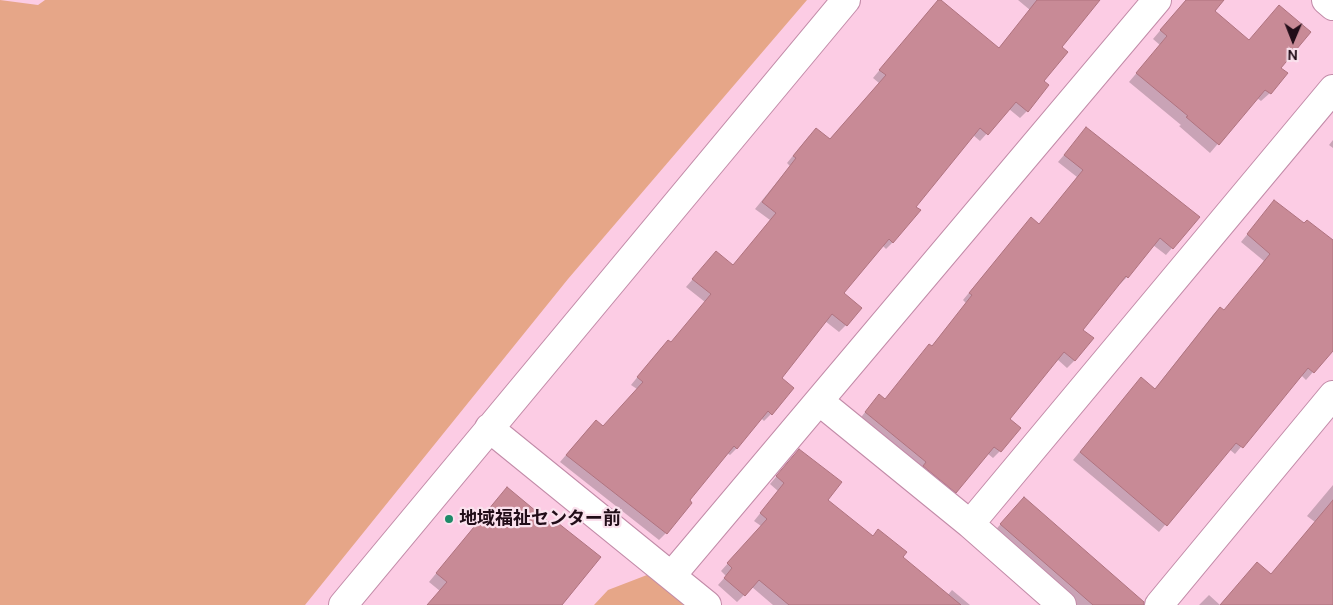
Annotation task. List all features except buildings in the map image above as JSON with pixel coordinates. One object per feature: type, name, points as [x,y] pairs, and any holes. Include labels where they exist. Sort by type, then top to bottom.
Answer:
[{"type":"street","points":[[343,605],[846,0]]},
{"type":"street","points":[[672,575],[1157,0]]},
{"type":"street","points":[[1326,0],[1333,6]]},
{"type":"street","points":[[970,524],[1333,89]]},
{"type":"street","points":[[1159,605],[1333,395]]},
{"type":"street","points":[[819,401],[970,524],[1062,605]]},
{"type":"street","points":[[489,428],[707,605]]},
{"type":"shaded area","points":[[0,0],[38,5],[45,0],[807,0],[568,279],[305,605],[0,605]]},
{"type":"shaded area","points":[[647,575],[686,605],[594,605],[608,590]]},
{"type":"place","name":"地域福祉センター前","points":[[449,519]]}]
